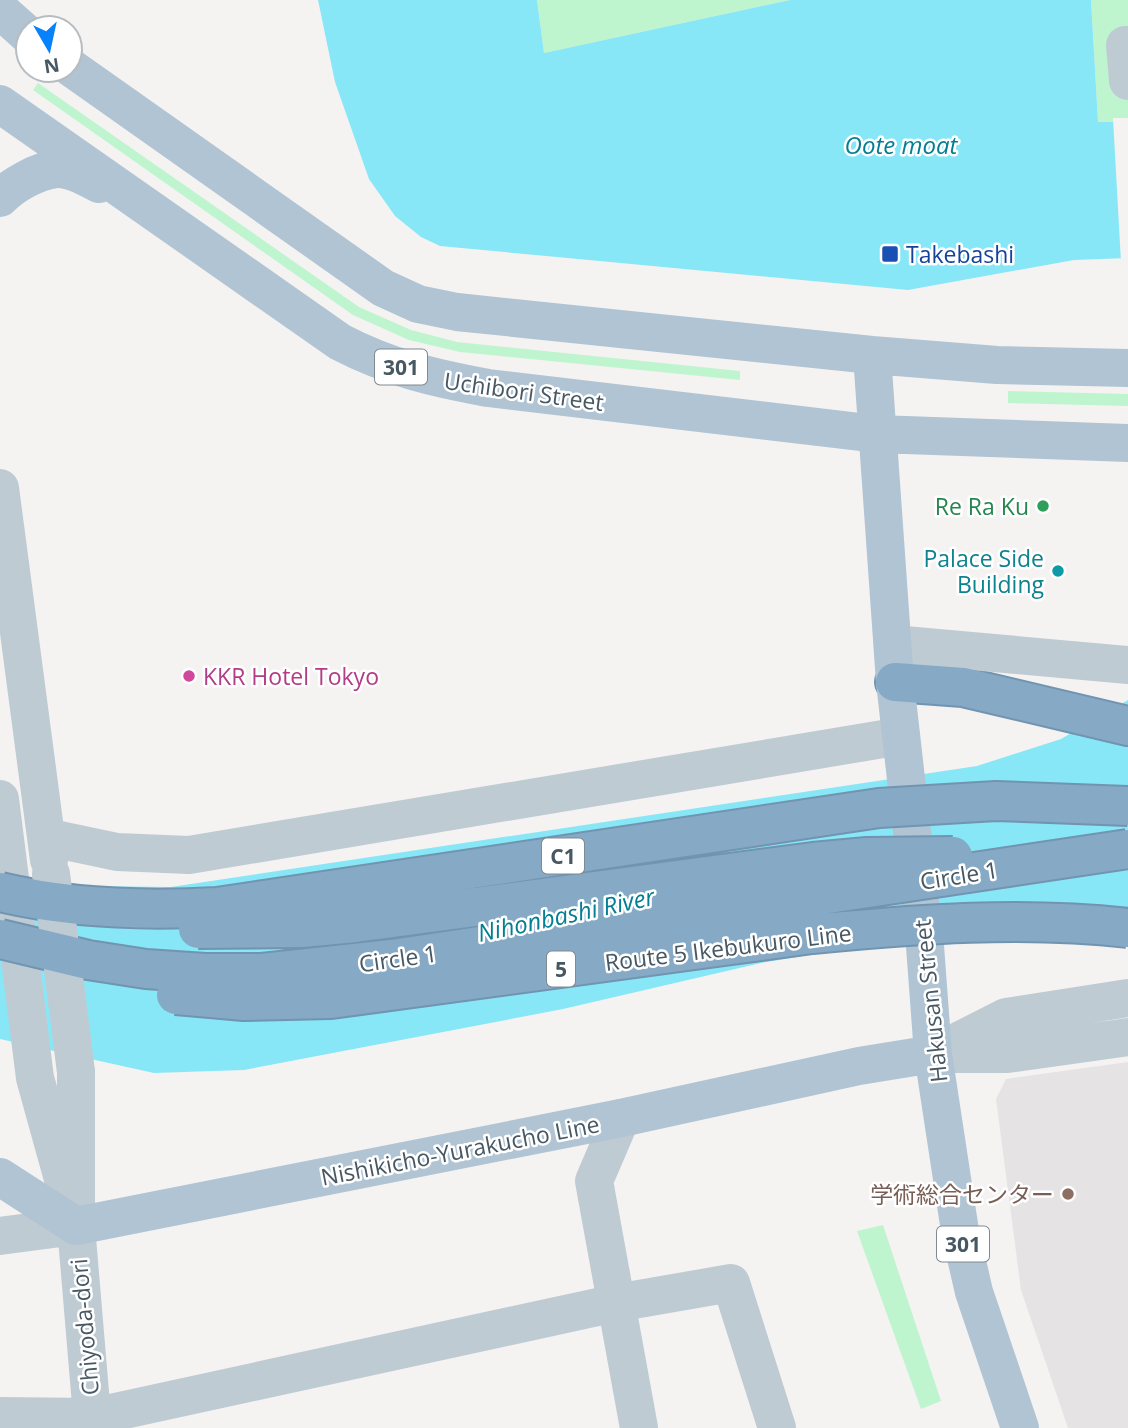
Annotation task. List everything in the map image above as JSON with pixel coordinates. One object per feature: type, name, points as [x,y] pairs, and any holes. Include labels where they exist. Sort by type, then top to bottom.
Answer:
[{"type":"highway","points":[[895,682],[963,687],[1128,726]]},
{"type":"highway","name":"C1","points":[[3,886],[49,901],[106,908],[162,910],[217,907],[879,808],[996,801],[1128,806]]},
{"type":"highway","name":"Circle 1","points":[[0,939],[88,960],[146,969],[262,973],[392,960],[1128,849]]},
{"type":"highway","points":[[3,886],[111,919],[201,929],[249,930],[355,923],[758,868],[867,858],[924,855],[1031,859],[1128,871]]},
{"type":"highway","name":"Route 5 Ikebukuro Line","points":[[0,949],[52,968],[148,992],[200,998],[286,1001],[390,992],[888,926],[1044,922],[1128,928]]},
{"type":"main road","points":[[0,10],[14,22]]},
{"type":"main road","points":[[84,77],[383,288],[418,304],[457,312],[873,355],[996,365],[1128,368]]},
{"type":"main road","name":"Uchibori Street","points":[[0,104],[340,342],[367,356],[428,377],[502,390],[877,434],[1128,443]]},
{"type":"main road","name":"301","points":[[0,198],[22,182],[55,169],[75,172],[154,211]]},
{"type":"main road","name":"Hakusan Street","points":[[873,355],[895,682],[925,946],[933,1054],[960,1231],[971,1280],[1020,1428]]},
{"type":"main road","name":"Nishikicho-Yurakucho Line","points":[[76,1227],[621,1118],[859,1066],[933,1054]]},
{"type":"main road","points":[[0,1177],[76,1227]]},
{"type":"street","points":[[1128,45],[1125,45],[1128,81]]},
{"type":"street","points":[[0,488],[76,1072],[76,1227]]},
{"type":"street","points":[[893,644],[1128,665]]},
{"type":"street","points":[[48,855],[117,852],[189,855],[902,754]]},
{"type":"street","points":[[1,811],[3,886],[35,1078],[76,1227]]},
{"type":"street","points":[[933,1054],[1006,1017],[1128,998]]},
{"type":"street","points":[[933,1054],[1007,1054],[1128,1037]]},
{"type":"street","points":[[621,1118],[594,1181],[639,1428]]},
{"type":"street","points":[[0,1236],[76,1227]]},
{"type":"street","name":"Chiyoda-dori","points":[[76,1227],[92,1422]]},
{"type":"street","points":[[0,1416],[92,1422],[616,1303],[731,1283],[777,1428]]},
{"type":"shaded area","name":"学術総合センター","points":[[1128,1062],[1128,1428],[1068,1428],[1021,1290],[996,1099],[1006,1079]]},
{"type":"green space","points":[[537,0],[790,0],[544,53]]},
{"type":"green space","points":[[1091,0],[1128,0],[1128,122],[1098,122]]},
{"type":"green space","points":[[39,84],[359,307],[411,330],[457,342],[740,371],[740,380],[460,352],[409,340],[353,315],[33,90]]},
{"type":"green space","points":[[1008,391],[1128,394],[1128,406],[1008,403]]},
{"type":"green space","points":[[883,1225],[941,1401],[921,1409],[857,1231]]},
{"type":"water","name":"Oote moat","points":[[318,0],[537,0],[544,53],[790,0],[1091,0],[1098,122],[1128,122],[1128,258],[1074,260],[908,290],[440,246],[421,237],[395,216],[369,179],[335,82]]},
{"type":"water","name":"Nihonbashi River","points":[[1128,700],[1128,937],[1084,929],[858,947],[761,963],[563,1009],[244,1070],[154,1073],[0,1039],[0,876],[83,886],[171,887],[977,766],[1061,739]]},
{"type":"pier","points":[[1113,118],[1128,118],[1128,262],[1121,262]]},
{"type":"place","name":"Takebashi","points":[[890,254]]},
{"type":"place","name":"Re Ra Ku","points":[[1043,506]]},
{"type":"place","name":"Palace Side Building","points":[[1058,571]]},
{"type":"place","name":"KKR Hotel Tokyo","points":[[189,676]]},
{"type":"place","name":"学術総合センター","points":[[1068,1194]]}]
